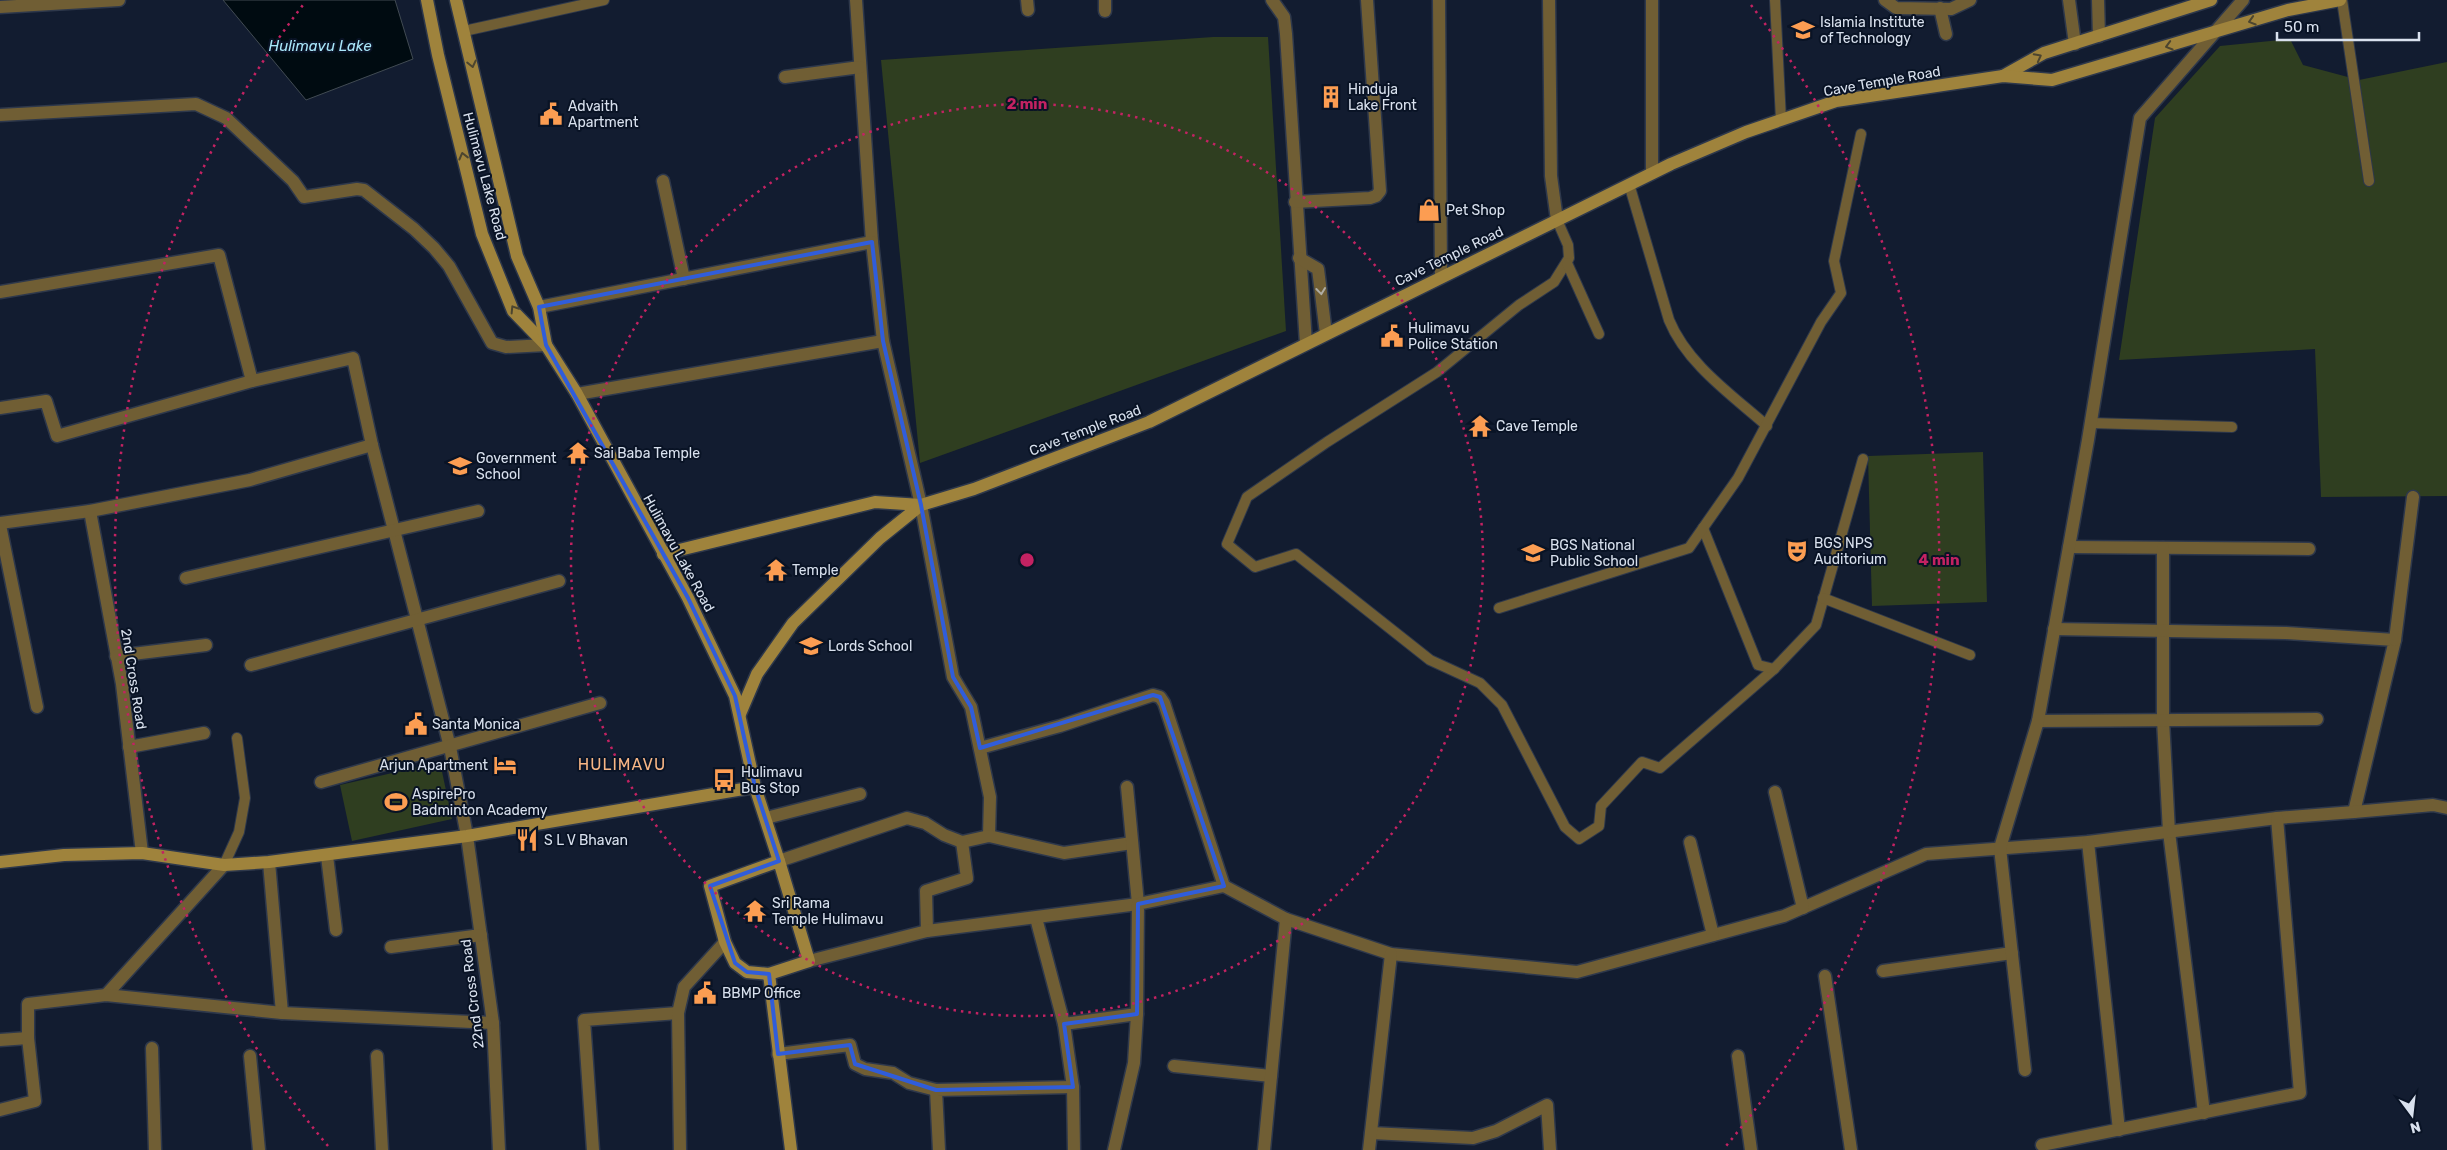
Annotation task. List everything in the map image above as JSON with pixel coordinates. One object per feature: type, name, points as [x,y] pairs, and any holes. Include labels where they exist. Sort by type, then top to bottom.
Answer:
[{"type":"main road","name":"Hulimavu Lake Road","points":[[427,0],[438,55],[482,234],[513,311],[546,345],[576,394],[697,616],[735,696],[755,787],[809,961]]},
{"type":"main road","name":"Hulimavu Lake Road","points":[[456,0],[516,256],[539,307],[546,345]]},
{"type":"main road","name":"Cave Temple Road","points":[[2003,76],[2044,53],[2211,0]]},
{"type":"main road","name":"Cave Temple Road","points":[[663,554],[875,502],[921,505],[974,489],[1149,422],[1652,173],[1746,132],[1836,101],[2003,76],[2052,80],[2288,10],[2341,0]]},
{"type":"main road","name":"Cave Temple Road","points":[[740,714],[757,674],[793,623],[880,538],[921,505]]},
{"type":"main road","points":[[0,862],[64,855],[142,853],[224,865],[269,862],[327,856],[467,836],[755,787]]},
{"type":"main road","points":[[779,860],[710,886],[726,942],[734,964],[747,972],[769,974],[809,961]]},
{"type":"main road","points":[[769,974],[791,1150]]},
{"type":"street","points":[[0,7],[119,0]]},
{"type":"street","points":[[856,0],[872,242],[883,340],[921,505],[953,677],[971,707],[980,748],[990,797],[989,836]]},
{"type":"street","points":[[1272,0],[1284,17],[1286,34],[1306,344]]},
{"type":"street","points":[[1296,202],[1370,198],[1376,196],[1380,191],[1367,0]]},
{"type":"street","points":[[1439,0],[1441,277]]},
{"type":"street","points":[[1549,0],[1551,176],[1557,220]]},
{"type":"street","points":[[1652,0],[1652,173]]},
{"type":"street","points":[[1884,0],[1896,8],[1951,9],[1970,0]]},
{"type":"street","points":[[2069,0],[2075,44]]},
{"type":"street","points":[[2098,0],[2099,36]]},
{"type":"street","points":[[2025,1070],[2000,848],[2038,721],[2090,423],[2140,118],[2242,0]]},
{"type":"street","points":[[1940,8],[1946,34]]},
{"type":"street","points":[[785,77],[860,67]]},
{"type":"street","points":[[0,115],[196,104],[226,118],[293,181],[304,197],[358,189],[364,190],[414,229],[449,266],[492,343],[506,347],[546,345]]},
{"type":"street","points":[[664,180],[684,280]]},
{"type":"street","points":[[539,307],[872,242]]},
{"type":"street","points":[[0,292],[219,255],[252,381],[57,436],[46,401],[0,408]]},
{"type":"street","points":[[1299,258],[1318,269],[1326,334]]},
{"type":"street","points":[[576,394],[883,340]]},
{"type":"street","name":"22nd Cross Road","points":[[252,381],[353,358],[372,444],[450,747],[467,836],[493,1023],[499,1150]]},
{"type":"street","points":[[36,707],[0,524],[90,510],[250,480],[372,444]]},
{"type":"street","points":[[2354,812],[2395,640],[2414,497]]},
{"type":"street","name":"2nd Cross Road","points":[[90,510],[116,656],[142,853]]},
{"type":"street","points":[[186,578],[478,511]]},
{"type":"street","points":[[2069,547],[2309,549]]},
{"type":"street","points":[[2163,548],[2163,720],[2169,832],[2204,1113]]},
{"type":"street","points":[[252,665],[559,581]]},
{"type":"street","points":[[2054,629],[2163,632],[2286,632],[2395,640]]},
{"type":"street","points":[[116,656],[206,645]]},
{"type":"street","points":[[980,748],[1060,726],[1153,695],[1160,697],[1164,703],[1224,886]]},
{"type":"street","points":[[321,782],[600,703]]},
{"type":"street","points":[[2038,721],[2317,719]]},
{"type":"street","points":[[129,746],[204,733]]},
{"type":"street","points":[[1114,1150],[1134,1063],[1137,1014],[1138,904],[1126,787]]},
{"type":"street","points":[[1775,792],[1803,908]]},
{"type":"street","points":[[766,818],[860,794]]},
{"type":"street","points":[[809,961],[927,931],[1138,904],[1224,886],[1286,918],[1391,954],[1577,972],[1784,916],[1926,854],[2088,842],[2277,818],[2432,805],[2447,808]]},
{"type":"street","points":[[779,860],[907,818],[925,823],[944,835],[962,842],[989,836],[1064,853],[1132,842]]},
{"type":"street","points":[[2042,1146],[2300,1093],[2277,818]]},
{"type":"street","points":[[927,931],[926,891],[967,878],[962,842]]},
{"type":"street","points":[[1690,842],[1713,935]]},
{"type":"street","points":[[2088,842],[2119,1130]]},
{"type":"street","points":[[327,856],[336,930]]},
{"type":"street","points":[[269,862],[282,1013]]},
{"type":"street","points":[[106,995],[224,865]]},
{"type":"street","points":[[1036,918],[1064,1024],[1073,1087],[1074,1150]]},
{"type":"street","points":[[1264,1150],[1286,918]]},
{"type":"street","points":[[391,947],[481,935]]},
{"type":"street","points":[[680,1150],[678,1013],[684,986],[726,942]]},
{"type":"street","points":[[1883,971],[2012,953]]},
{"type":"street","points":[[1369,1150],[1391,954]]},
{"type":"street","points":[[1825,976],[1851,1150]]},
{"type":"street","points":[[0,1110],[35,1101],[28,1038],[28,1004],[106,995],[282,1013],[493,1023]]},
{"type":"street","points":[[593,1150],[584,1020],[678,1013]]},
{"type":"street","points":[[1064,1024],[1137,1014]]},
{"type":"street","points":[[0,1040],[28,1038]]},
{"type":"street","points":[[778,1054],[850,1045],[855,1064],[865,1069],[893,1073],[909,1083],[936,1090],[1073,1087]]},
{"type":"street","points":[[152,1048],[155,1150]]},
{"type":"street","points":[[250,1056],[259,1150]]},
{"type":"street","points":[[377,1056],[382,1150]]},
{"type":"street","points":[[1738,1056],[1752,1150]]},
{"type":"street","points":[[1174,1066],[1271,1076]]},
{"type":"street","points":[[936,1090],[939,1150]]},
{"type":"street","points":[[1371,1133],[1473,1138],[1485,1136],[1546,1105],[1550,1150]]},
{"type":"lane","points":[[464,30],[604,0]]},
{"type":"lane","points":[[1775,0],[1781,120]]},
{"type":"lane","points":[[2341,0],[2369,181]]},
{"type":"lane","points":[[1499,608],[1689,548],[1738,478],[1817,331],[1841,292],[1834,261],[1861,134]]},
{"type":"lane","points":[[1629,184],[1668,320],[1676,338],[1690,355],[1767,426]]},
{"type":"lane","points":[[1557,220],[1568,245],[1570,258],[1554,282],[1519,305],[1437,372],[1327,442],[1247,497],[1227,544],[1255,567],[1296,554],[1430,660],[1480,683],[1502,705],[1565,826],[1579,839],[1599,826],[1601,806],[1642,762],[1660,768],[1774,669],[1816,625],[1864,459]]},
{"type":"lane","points":[[1567,262],[1599,334]]},
{"type":"lane","points":[[2090,423],[2232,427]]},
{"type":"lane","points":[[1703,528],[1758,665],[1774,669]]},
{"type":"lane","points":[[1824,598],[1970,655]]},
{"type":"lane","points":[[224,865],[239,832],[245,798],[237,738]]},
{"type":"highlighted area","points":[[872,242],[883,341],[921,505],[953,677],[971,707],[980,748],[1153,695],[1160,697],[1224,886],[1138,904],[1137,1014],[1064,1024],[1073,1087],[936,1090],[855,1064],[850,1045],[778,1054],[769,974],[747,972],[735,963],[710,886],[779,861],[755,787],[735,696],[688,598],[546,345],[539,307]]},
{"type":"green space","points":[[1213,37],[1268,37],[1286,331],[920,463],[881,60]]},
{"type":"green space","points":[[2290,39],[2303,65],[2359,80],[2447,62],[2447,496],[2321,497],[2315,349],[2119,360],[2155,118],[2220,46]]},
{"type":"green space","points":[[1983,452],[1987,602],[1872,606],[1868,456]]},
{"type":"green space","name":"AspirePro Badminton Academy","points":[[440,762],[452,819],[352,841],[340,785]]},
{"type":"water","name":"Hulimavu Lake","points":[[223,0],[395,0],[413,59],[306,100]]},
{"type":"place","name":"Islamia Institute of Technology","points":[[1803,30]]},
{"type":"place","name":"Hinduja Lake Front","points":[[1331,97]]},
{"type":"place","name":"Advaith Apartment","points":[[551,114]]},
{"type":"place","name":"Pet Shop","points":[[1429,210]]},
{"type":"place","name":"Hulimavu Police Station","points":[[1392,336]]},
{"type":"place","name":"Cave Temple","points":[[1480,426]]},
{"type":"place","name":"Sai Baba Temple","points":[[578,453]]},
{"type":"place","name":"Government School","points":[[460,466]]},
{"type":"place","name":"BGS NPS Auditorium","points":[[1797,551]]},
{"type":"place","name":"BGS National Public School","points":[[1533,553]]},
{"type":"place","name":"Temple","points":[[776,570]]},
{"type":"place","name":"Lords School","points":[[811,646]]},
{"type":"place","name":"Santa Monica","points":[[416,724]]},
{"type":"place","name":"Arjun Apartment","points":[[505,765]]},
{"type":"place","name":"Hulimavu Bus Stop","points":[[724,780]]},
{"type":"place","name":"AspirePro Badminton Academy","points":[[396,802]]},
{"type":"place","name":"S L V Bhavan","points":[[527,840]]},
{"type":"place","name":"Sri Rama Temple Hulimavu","points":[[755,911]]},
{"type":"place","name":"BBMP Office","points":[[705,993]]},
{"type":"district","name":"HULIMAVU","points":[[622,764]]}]
